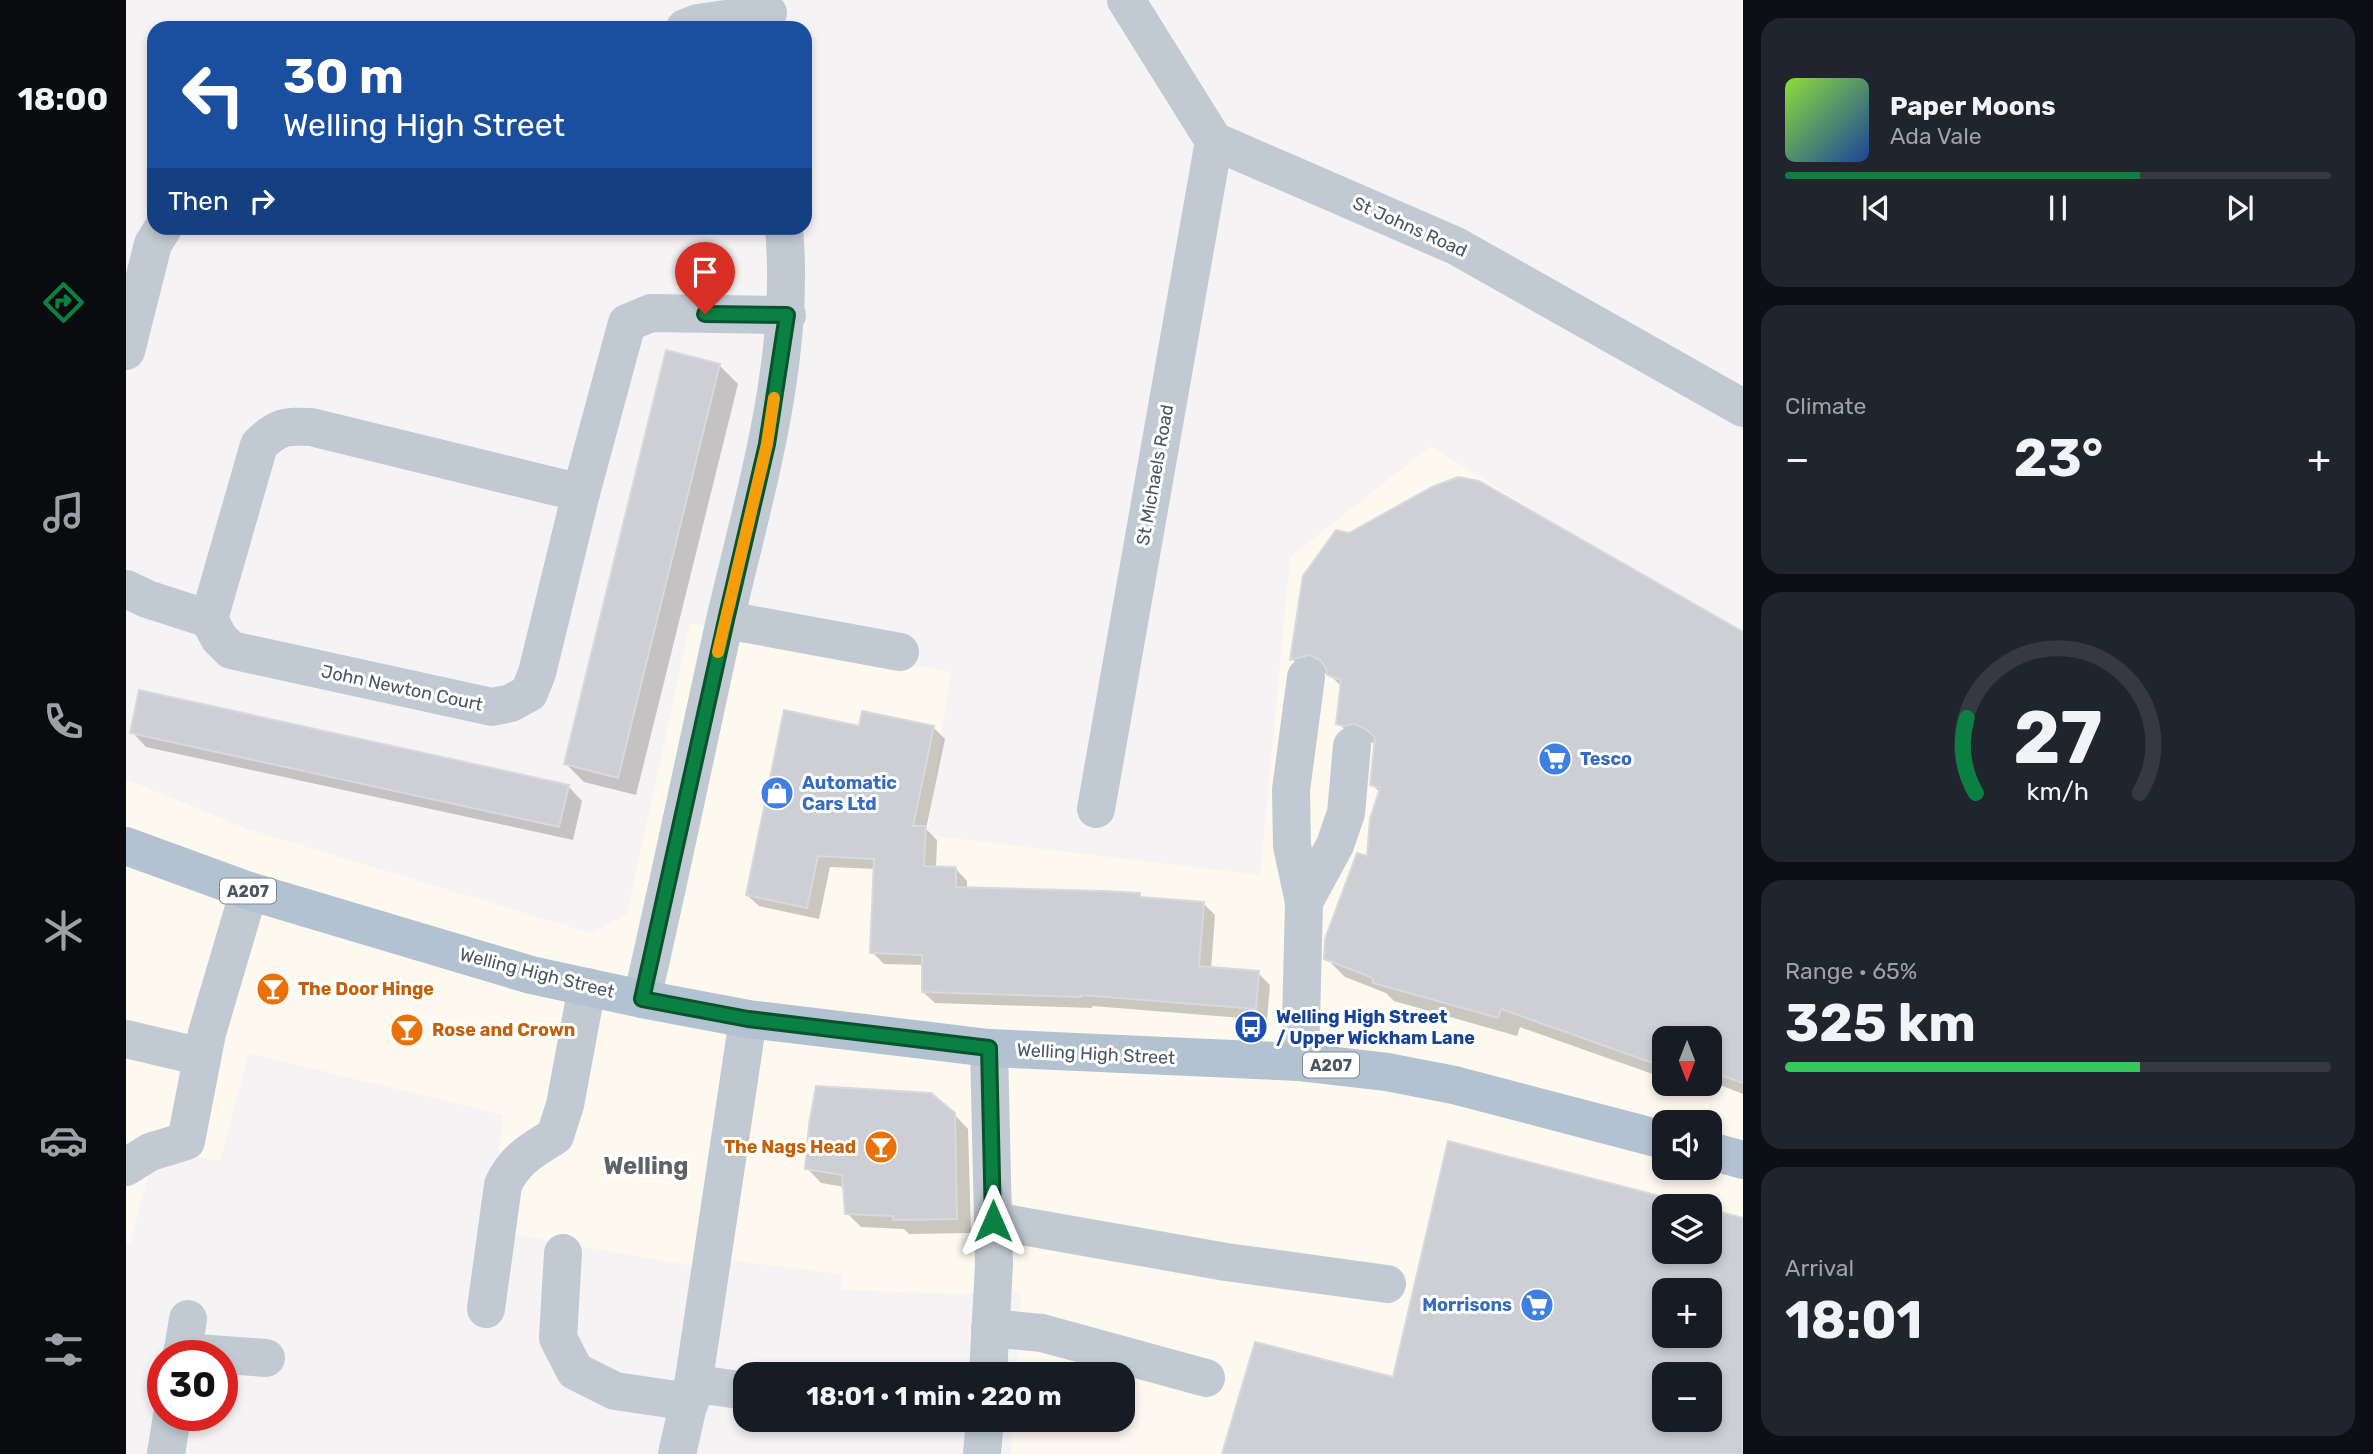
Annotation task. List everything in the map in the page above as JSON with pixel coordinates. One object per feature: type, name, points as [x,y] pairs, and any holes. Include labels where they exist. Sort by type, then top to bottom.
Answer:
[{"type":"main road","name":"Welling High Street","points":[[126,846],[249,891],[531,975],[642,999],[748,1019],[989,1048],[1300,1062],[1387,1072],[1454,1084],[1652,1137]]},
{"type":"main road","points":[[1722,1154],[1743,1160]]},
{"type":"street","points":[[1126,0],[1214,141]]},
{"type":"street","points":[[714,21],[770,14]]},
{"type":"street","name":"St Johns Road","points":[[1214,141],[1456,246],[1743,408]]},
{"type":"street","name":"St Michaels Road","points":[[1096,809],[1214,141]]},
{"type":"street","points":[[126,351],[153,244],[159,235]]},
{"type":"street","points":[[642,999],[767,444],[787,315],[788,271],[785,235]]},
{"type":"street","name":"John Newton Court","points":[[209,619],[219,638],[232,650],[492,707],[511,704],[529,693],[537,673],[581,493],[627,323],[651,313],[787,315]]},
{"type":"street","points":[[126,589],[209,619],[259,445],[270,434],[286,426],[311,427],[581,493]]},
{"type":"street","points":[[726,620],[900,652]]},
{"type":"street","points":[[1300,1062],[1304,902],[1292,846],[1291,790],[1306,677]]},
{"type":"street","points":[[1304,902],[1335,845],[1346,813],[1352,746]]},
{"type":"street","points":[[126,1167],[150,1152],[186,1142],[202,1057],[249,891]]},
{"type":"street","points":[[486,1309],[503,1185],[509,1171],[524,1155],[555,1136],[565,1105],[587,987]]},
{"type":"street","points":[[677,1454],[692,1390],[748,1019]]},
{"type":"street","points":[[126,1039],[202,1057]]},
{"type":"street","points":[[989,1048],[994,1265],[989,1362]]},
{"type":"street","points":[[993,1221],[1226,1262],[1387,1284]]},
{"type":"street","points":[[563,1253],[558,1338],[575,1371],[615,1391],[692,1390],[704,1385],[733,1389]]},
{"type":"street","points":[[990,1328],[1042,1333],[1206,1378]]},
{"type":"street","points":[[238,1353],[266,1358]]},
{"type":"street","points":[[166,1454],[170,1431]]},
{"type":"street","points":[[982,1454],[984,1432]]},
{"type":"shaded area","points":[[1431,446],[1743,642],[1743,1454],[1011,1454],[1012,1432],[1135,1432],[1135,1362],[1017,1362],[1021,1293],[841,1290],[841,1274],[712,1258],[693,1266],[490,1230],[503,1115],[249,1053],[220,1161],[178,1153],[166,1168],[151,1165],[130,1244],[126,1243],[126,779],[247,829],[591,933],[627,914],[690,623],[951,672],[927,835],[1260,875],[1290,557]]},
{"type":"building","points":[[666,350],[720,364],[618,778],[564,764]]},
{"type":"building","name":"Tesco","points":[[1458,477],[1479,481],[1743,632],[1743,1083],[1722,1075],[1722,1026],[1652,1026],[1652,1063],[1501,1009],[1498,1018],[1373,983],[1373,978],[1324,959],[1325,939],[1357,853],[1367,856],[1370,819],[1380,788],[1370,785],[1375,737],[1355,724],[1336,724],[1341,680],[1327,675],[1320,660],[1310,655],[1290,660],[1303,576],[1336,530],[1349,533],[1432,487]]},
{"type":"building","points":[[139,690],[569,785],[559,827],[130,733]]},
{"type":"building","points":[[784,710],[859,726],[862,711],[934,726],[913,826],[926,826],[924,866],[956,867],[956,887],[1140,893],[1140,897],[1204,902],[1199,966],[1259,971],[1256,1009],[1081,995],[922,992],[922,955],[870,953],[874,859],[818,856],[807,908],[746,895]]},
{"type":"building","name":"The Nags Head","points":[[816,1086],[931,1093],[955,1113],[957,1219],[893,1220],[893,1216],[845,1214],[842,1175],[805,1169]]},
{"type":"building","name":"Morrisons","points":[[1448,1141],[1652,1194],[1652,1264],[1722,1264],[1722,1212],[1743,1218],[1743,1454],[1222,1454],[1255,1342],[1393,1377]]},
{"type":"slow traffic","points":[[718,652],[767,444],[774,398]]},
{"type":"place","name":"Tesco","points":[[1555,759]]},
{"type":"place","name":"Automatic Cars Ltd","points":[[777,793]]},
{"type":"place","name":"The Door Hinge","points":[[273,989]]},
{"type":"place","name":"Welling High Street / Upper Wickham Lane","points":[[1251,1027]]},
{"type":"place","name":"Rose and Crown","points":[[407,1030]]},
{"type":"place","name":"The Nags Head","points":[[881,1147]]},
{"type":"place","name":"Morrisons","points":[[1537,1305]]},
{"type":"district","name":"Welling","points":[[646,1166]]},
{"type":"route","points":[[705,314],[787,315],[767,444],[642,999],[748,1019],[989,1048],[993,1221]]}]
